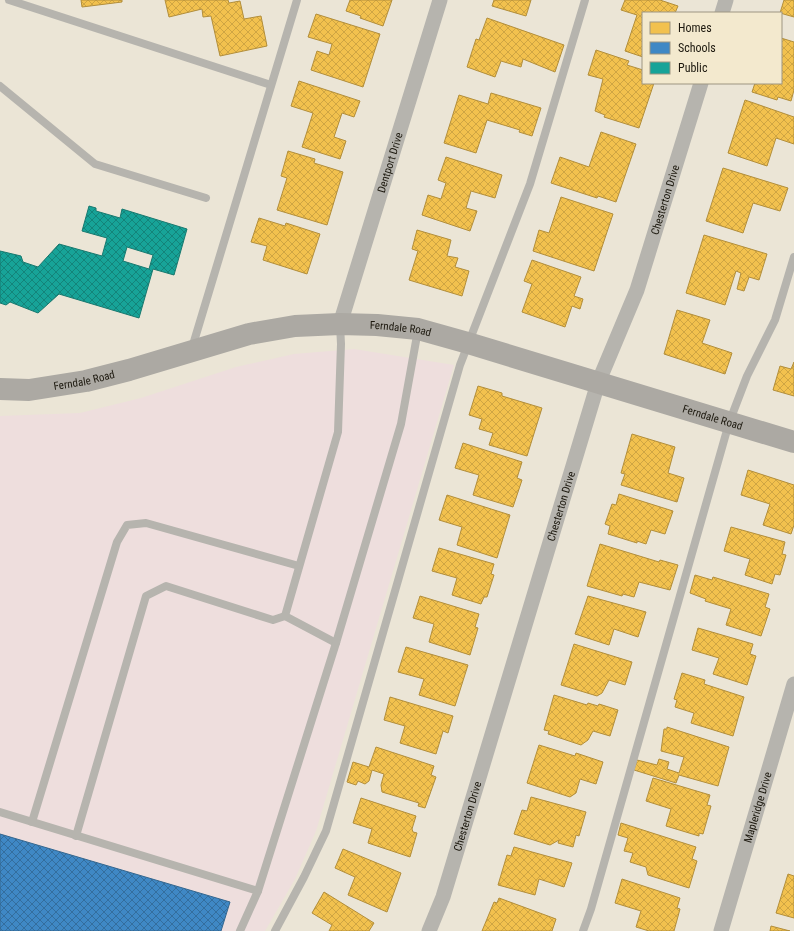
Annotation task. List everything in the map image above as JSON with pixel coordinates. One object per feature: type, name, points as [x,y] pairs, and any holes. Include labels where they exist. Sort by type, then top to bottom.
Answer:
[{"type":"street","name":"Dentport Drive","points":[[340,324],[440,0]]},
{"type":"street","points":[[722,12],[726,0]]},
{"type":"street","name":"Chesterton Drive","points":[[429,931],[442,897],[598,383],[637,290],[701,84]]},
{"type":"street","name":"Ferndale Road","points":[[0,389],[29,390],[86,381],[129,370],[249,334],[295,326],[340,324],[377,325],[418,330],[468,343],[794,442]]},
{"type":"street","name":"Mapleridge Drive","points":[[721,931],[794,684]]},
{"type":"lane","points":[[9,0],[271,85]]},
{"type":"lane","points":[[191,352],[297,0]]},
{"type":"lane","points":[[275,931],[304,877],[326,831],[468,343],[530,184],[586,0]]},
{"type":"lane","points":[[0,86],[94,164],[206,198]]},
{"type":"lane","points":[[583,931],[595,894],[729,422],[747,376],[775,320],[794,257]]},
{"type":"lane","points":[[285,616],[338,432],[341,344],[340,324]]},
{"type":"lane","points":[[240,931],[258,891],[336,642],[401,424],[418,330]]},
{"type":"lane","points":[[32,822],[117,542],[127,525],[146,523],[299,566]]},
{"type":"lane","points":[[76,836],[146,596],[166,586],[273,620],[285,616],[336,642]]},
{"type":"lane","points":[[0,812],[258,891]]},
{"type":"shaded area","points":[[354,349],[454,365],[316,831],[295,879],[265,931],[0,931],[0,416],[80,413],[141,398],[236,367],[294,354]]},
{"type":"building: Homes","points":[[81,0],[122,0],[122,2],[82,7]]},
{"type":"building: Homes","points":[[165,0],[228,0],[229,3],[240,1],[244,19],[261,16],[267,46],[220,56],[211,16],[203,17],[202,9],[169,17]]},
{"type":"building: Homes","points":[[350,0],[392,0],[383,26],[360,18],[361,16],[346,11]]},
{"type":"building: Homes","points":[[494,0],[531,0],[526,16],[492,6]]},
{"type":"building: Homes","points":[[625,0],[660,0],[678,6],[675,12],[642,12],[642,57],[625,51],[637,15],[621,10]]},
{"type":"building: Homes","points":[[784,0],[794,0],[794,17],[780,12]]},
{"type":"building: Homes","points":[[316,14],[380,34],[363,87],[311,70],[317,51],[329,55],[332,44],[308,37]]},
{"type":"building: Homes","points":[[487,18],[564,45],[555,72],[523,59],[521,67],[501,61],[495,77],[467,67],[476,39],[479,40]]},
{"type":"building: Homes","points":[[782,38],[794,42],[794,90],[791,101],[778,97],[777,100],[752,92],[755,84],[782,84]]},
{"type":"building: Homes","points":[[596,50],[629,61],[627,65],[642,70],[642,84],[654,84],[639,128],[604,117],[605,115],[595,111],[603,79],[588,75]]},
{"type":"building: Homes","points":[[299,81],[360,101],[354,117],[342,113],[334,137],[346,141],[340,159],[302,147],[313,113],[291,106]]},
{"type":"building: Homes","points":[[491,93],[541,108],[532,136],[519,132],[520,130],[487,120],[476,153],[444,143],[459,95],[488,104]]},
{"type":"building: Homes","points":[[745,100],[794,117],[794,144],[776,138],[767,166],[728,153]]},
{"type":"building: Homes","points":[[601,132],[636,144],[616,202],[598,196],[597,198],[551,183],[560,157],[589,167]]},
{"type":"building: Homes","points":[[288,151],[315,159],[314,163],[343,172],[327,225],[277,210],[287,178],[281,176]]},
{"type":"building: Homes","points":[[446,157],[502,175],[495,198],[471,191],[466,208],[477,211],[470,231],[422,215],[428,195],[441,199],[446,183],[438,180]]},
{"type":"building: Homes","points":[[723,168],[788,188],[780,211],[753,203],[743,233],[706,221]]},
{"type":"building: Homes","points":[[561,197],[613,214],[594,271],[533,251],[539,230],[549,233]]},
{"type":"building: Homes","points":[[259,218],[285,226],[286,223],[320,234],[307,274],[263,260],[267,246],[251,242]]},
{"type":"building: Homes","points":[[417,230],[451,240],[447,256],[458,258],[455,267],[469,271],[462,296],[409,280],[418,251],[412,249]]},
{"type":"building: Homes","points":[[704,235],[767,254],[759,280],[749,277],[744,291],[737,289],[741,273],[736,271],[725,305],[686,293]]},
{"type":"building: Homes","points":[[532,260],[581,277],[574,296],[583,299],[580,309],[572,306],[565,327],[522,312],[532,284],[524,281]]},
{"type":"building: Homes","points":[[677,310],[710,320],[702,343],[732,353],[725,374],[664,354]]},
{"type":"building: Homes","points":[[794,362],[794,396],[773,390],[780,366],[791,369]]},
{"type":"building: Homes","points":[[478,386],[502,393],[502,396],[542,408],[527,456],[489,445],[493,433],[479,429],[482,419],[469,415]]},
{"type":"building: Homes","points":[[632,434],[675,447],[668,473],[684,478],[677,502],[621,485],[625,474],[621,473]]},
{"type":"building: Homes","points":[[463,443],[522,462],[517,478],[522,480],[513,507],[473,495],[479,475],[455,468]]},
{"type":"building: Homes","points":[[748,470],[794,485],[794,525],[791,534],[763,525],[770,504],[741,495]]},
{"type":"building: Homes","points":[[619,494],[673,511],[665,534],[651,530],[646,544],[637,541],[637,543],[608,534],[610,526],[605,524],[612,504],[616,505]]},
{"type":"building: Homes","points":[[447,495],[510,515],[497,558],[457,545],[462,527],[439,520]]},
{"type":"building: Homes","points":[[731,527],[785,542],[782,554],[786,555],[780,575],[775,574],[772,584],[745,575],[750,559],[724,551]]},
{"type":"building: Homes","points":[[600,544],[659,562],[660,560],[678,565],[670,590],[639,582],[634,597],[623,594],[622,596],[587,586]]},
{"type":"building: Homes","points":[[439,548],[494,564],[491,574],[494,575],[487,597],[484,597],[481,604],[452,595],[457,578],[432,571]]},
{"type":"building: Homes","points":[[695,575],[712,580],[713,577],[769,594],[765,607],[770,609],[761,636],[726,625],[731,609],[705,601],[706,599],[690,593]]},
{"type":"building: Homes","points":[[420,596],[479,614],[475,627],[478,628],[470,655],[429,642],[434,624],[413,618]]},
{"type":"building: Homes","points":[[588,596],[646,612],[638,637],[614,629],[609,645],[575,634]]},
{"type":"building: Homes","points":[[698,628],[753,644],[750,654],[756,656],[747,685],[713,674],[719,658],[692,650]]},
{"type":"building: Homes","points":[[574,644],[632,662],[625,685],[609,680],[602,693],[597,696],[561,685]]},
{"type":"building: Homes","points":[[406,647],[468,665],[455,706],[419,695],[424,679],[398,672]]},
{"type":"building: Homes","points":[[682,673],[705,680],[704,684],[744,697],[733,736],[691,723],[694,713],[675,707],[677,700],[674,699]]},
{"type":"building: Homes","points":[[554,695],[587,705],[588,703],[598,706],[599,704],[618,710],[610,736],[593,731],[588,740],[581,745],[548,734],[549,731],[544,730]]},
{"type":"building: Homes","points":[[390,697],[453,716],[448,733],[443,731],[436,754],[400,743],[405,726],[384,720]]},
{"type":"building: Homes","points":[[667,727],[729,747],[718,786],[679,775],[676,783],[634,770],[637,760],[657,765],[659,759],[669,762],[667,769],[679,773],[684,757],[661,751],[664,729],[667,729]]},
{"type":"building: Homes","points":[[539,745],[575,756],[576,753],[603,762],[596,784],[580,779],[576,793],[570,797],[527,783]]},
{"type":"building: Homes","points":[[376,747],[434,766],[431,775],[436,777],[425,808],[418,806],[419,803],[382,792],[381,785],[384,774],[372,770],[369,781],[365,784],[358,781],[356,785],[347,782],[353,762],[369,767]]},
{"type":"building: Homes","points":[[653,778],[710,795],[707,805],[711,806],[703,834],[699,833],[699,836],[666,826],[671,809],[646,801]]},
{"type":"building: Homes","points":[[531,797],[586,812],[579,836],[576,835],[573,847],[558,843],[559,840],[550,845],[514,834],[522,810],[527,811]]},
{"type":"building: Homes","points":[[361,798],[416,816],[412,829],[413,832],[417,833],[410,857],[368,843],[372,829],[353,823]]},
{"type":"building: Homes","points":[[621,823],[696,847],[692,859],[697,861],[689,888],[648,875],[646,867],[630,862],[633,853],[624,851],[628,838],[618,835]]},
{"type":"building: Homes","points":[[514,847],[572,863],[564,887],[539,879],[535,895],[498,885],[507,855],[511,856]]},
{"type":"building: Homes","points":[[343,849],[401,873],[387,912],[348,895],[355,877],[335,868]]},
{"type":"building: Homes","points":[[788,874],[794,876],[794,918],[776,913]]},
{"type":"building: Homes","points":[[622,879],[680,898],[677,908],[680,909],[674,931],[649,931],[636,927],[641,911],[615,903]]},
{"type":"building: Homes","points":[[324,892],[374,923],[369,931],[329,931],[332,925],[312,913]]},
{"type":"building: Homes","points":[[499,898],[556,919],[552,931],[482,931],[494,902],[497,903]]},
{"type":"building: Homes","points":[[771,926],[790,931],[770,931]]},
{"type":"building: Schools","points":[[0,834],[230,902],[221,931],[0,931]]},
{"type":"building: Public","points":[[89,206],[96,208],[96,211],[120,218],[122,209],[187,229],[174,275],[153,269],[139,318],[59,294],[38,313],[10,302],[6,305],[0,303],[0,251],[21,256],[23,262],[38,267],[59,244],[102,256],[107,238],[82,231]],"holes":[[[127,247],[153,255],[149,269],[123,261]]]}]
